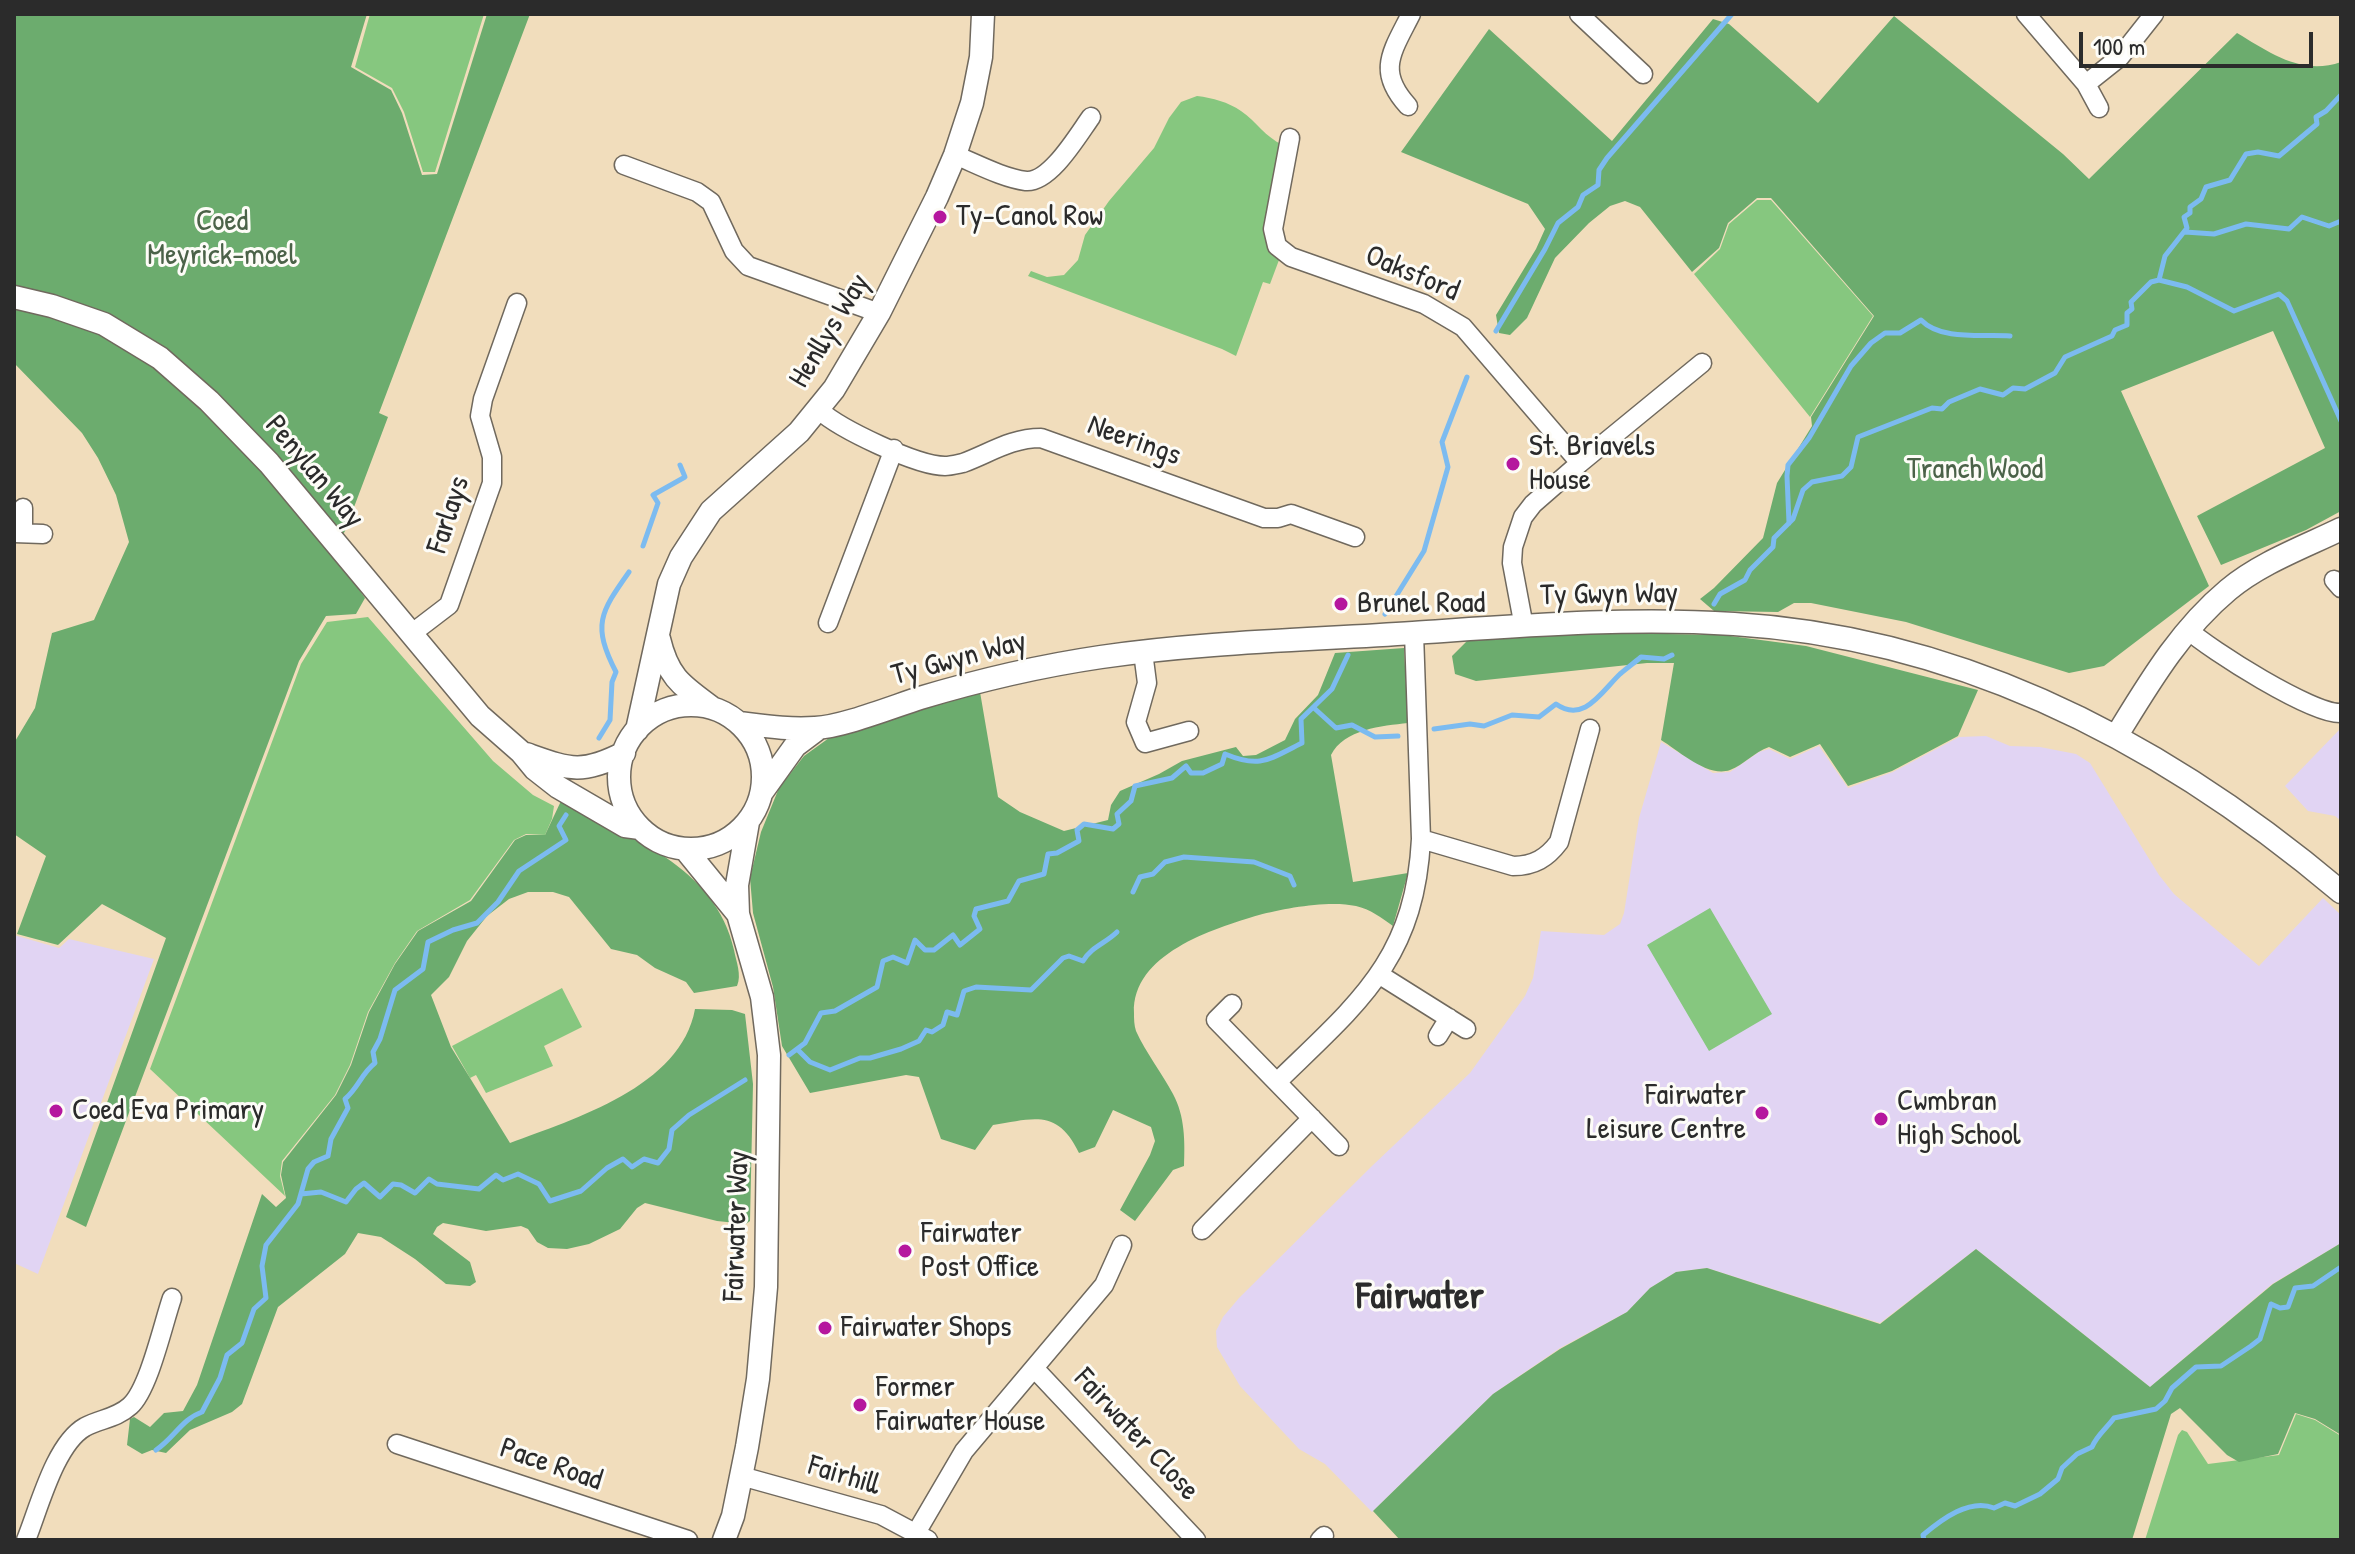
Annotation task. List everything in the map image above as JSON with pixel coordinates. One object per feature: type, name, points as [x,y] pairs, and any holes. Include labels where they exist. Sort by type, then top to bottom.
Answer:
[{"type":"street","name":"Henllys Way","points":[[637,730],[669,584],[681,557],[711,511],[768,461],[819,410],[879,313],[955,155],[972,103],[981,57],[983,14]]},
{"type":"street","points":[[1408,106],[1393,89],[1389,60],[1411,14]]},
{"type":"street","points":[[1579,14],[1643,74]]},
{"type":"street","points":[[2026,14],[2086,84],[2099,108]]},
{"type":"street","points":[[2086,84],[2120,57],[2154,14]]},
{"type":"street","points":[[955,155],[1028,181],[1041,178],[1050,171],[1091,117]]},
{"type":"street","name":"Oaksford","points":[[1290,138],[1273,229],[1277,246],[1291,257],[1424,304],[1463,327],[1580,463]]},
{"type":"street","points":[[624,165],[697,192],[711,202],[734,251],[748,266],[879,313]]},
{"type":"street","name":"Penylan Way","points":[[14,297],[104,324],[160,358],[245,436],[480,716],[558,787],[625,826],[640,828]]},
{"type":"street","name":"Farlays","points":[[411,634],[449,605],[492,483],[492,457],[480,416],[517,303]]},
{"type":"street","points":[[1524,627],[1512,563],[1517,531],[1533,504],[1702,363]]},
{"type":"street","name":"Neerings","points":[[819,410],[842,428],[929,463],[946,466],[963,463],[1008,443],[1024,438],[1041,438],[1264,518],[1291,514],[1355,537]]},
{"type":"street","points":[[828,623],[894,449]]},
{"type":"street","points":[[23,508],[18,533],[43,534]]},
{"type":"street","points":[[2117,735],[2187,629],[2229,588],[2268,564],[2341,529]]},
{"type":"street","name":"Ty Gwyn Way","points":[[739,723],[819,728],[1002,675],[1143,652],[1524,627],[1650,622],[1734,624],[1819,633],[1992,678],[2117,735],[2176,770],[2292,850],[2341,892]]},
{"type":"street","points":[[2187,629],[2276,687],[2319,710],[2341,713]]},
{"type":"street","points":[[1277,1082],[1380,975],[1397,946],[1411,909],[1420,868],[1421,839],[1414,633]]},
{"type":"street","points":[[659,638],[664,662],[671,673],[712,708],[739,723],[755,742],[763,769],[762,792],[748,822],[726,841],[713,846],[685,849],[658,841],[640,828],[622,799],[619,771],[624,753],[637,730],[656,714],[669,708],[698,705],[712,708]]},
{"type":"street","points":[[1143,652],[1147,683],[1136,722],[1145,743],[1189,731]]},
{"type":"street","name":"Ty Gwyn Way","points":[[762,792],[795,746],[819,728]]},
{"type":"street","points":[[1421,839],[1513,866],[1528,866],[1550,854],[1559,842],[1581,736]]},
{"type":"street","name":"Penylan Way","points":[[521,752],[570,768],[596,766],[624,753]]},
{"type":"street","name":"Fairwater Way","points":[[724,1540],[733,1516],[741,1476],[763,1335],[769,1055],[762,997],[738,914],[737,885],[748,822]]},
{"type":"street","name":"Fairwater Way","points":[[685,849],[738,914]]},
{"type":"street","points":[[1380,975],[1466,1029]]},
{"type":"street","points":[[1232,1004],[1216,1020],[1339,1146]]},
{"type":"street","points":[[1438,1036],[1449,1018]]},
{"type":"street","points":[[1202,1230],[1211,1209],[1312,1118]]},
{"type":"street","points":[[922,1536],[964,1451],[1104,1285],[1122,1245]]},
{"type":"street","points":[[26,1540],[66,1444],[84,1427],[113,1417],[130,1406],[142,1390],[172,1298]]},
{"type":"street","name":"Fairwater Close","points":[[1034,1368],[1196,1540]]},
{"type":"street","name":"Pace Road","points":[[397,1444],[688,1540]]},
{"type":"street","name":"Fairhill","points":[[741,1476],[881,1515],[922,1536]]},
{"type":"shaded area","points":[[2341,728],[2341,821],[2335,816],[2308,811],[2285,786]]},
{"type":"shaded area","name":"Cwmbran High School","points":[[1986,736],[2010,746],[2040,747],[2076,754],[2090,763],[2174,894],[2259,966],[2323,898],[2341,915],[2341,1243],[2272,1284],[2150,1387],[1976,1249],[1880,1323],[1707,1268],[1676,1272],[1650,1288],[1627,1312],[1560,1348],[1493,1394],[1372,1512],[1325,1464],[1299,1449],[1240,1386],[1217,1347],[1216,1331],[1223,1317],[1373,1165],[1470,1073],[1525,996],[1533,978],[1541,931],[1604,935],[1620,924],[1639,818],[1661,742],[1713,773],[1730,772],[1759,752],[1769,749],[1790,759],[1819,746],[1848,788],[1893,772],[1959,737]]},
{"type":"shaded area","name":"Coed Eva Primary","points":[[14,935],[59,948],[69,939],[154,959],[38,1274],[14,1263]]},
{"type":"green space","name":"Coed Meyrick-moel","points":[[14,14],[367,14],[351,67],[391,90],[402,113],[422,175],[437,174],[487,14],[530,14],[379,413],[388,417],[345,531],[333,553],[365,598],[356,614],[326,616],[299,661],[86,1227],[66,1217],[166,938],[102,904],[58,945],[17,934],[46,856],[14,834],[14,743],[35,708],[52,633],[94,620],[129,542],[116,495],[82,433],[14,363]]},
{"type":"green space","points":[[370,14],[484,14],[435,172],[423,172],[404,112],[392,88],[355,67]]},
{"type":"green space","name":"Tranch Wood","points":[[1894,16],[2063,154],[2089,179],[2237,33],[2273,54],[2299,64],[2326,66],[2341,62],[2341,511],[2306,530],[2221,565],[2197,516],[2325,448],[2273,331],[2121,391],[2209,586],[2104,666],[2069,673],[1906,622],[1811,603],[1794,603],[1778,612],[1714,611],[1700,599],[1763,538],[1777,483],[1812,426],[1811,417],[1874,316],[1771,198],[1757,198],[1728,223],[1719,248],[1692,272],[1640,207],[1625,201],[1610,206],[1589,223],[1555,258],[1527,318],[1510,335],[1499,333],[1496,315],[1545,229],[1528,204],[1401,152],[1489,29],[1612,141],[1713,19],[1729,24],[1818,103]]},
{"type":"green space","points":[[1197,96],[1236,108],[1283,145],[1265,236],[1271,253],[1279,260],[1270,284],[1263,282],[1236,356],[1028,276],[1031,271],[1047,277],[1064,275],[1078,260],[1085,235],[1154,148],[1169,118],[1181,102]]},
{"type":"green space","points":[[1757,200],[1771,200],[1873,316],[1810,417],[1694,274],[1720,249],[1729,224]]},
{"type":"green space","points":[[368,617],[493,761],[533,795],[554,806],[545,835],[526,834],[514,840],[470,900],[417,931],[368,1012],[350,1065],[335,1095],[282,1161],[280,1176],[285,1196],[150,1069],[301,664],[327,622]]},
{"type":"green space","points":[[1556,632],[1723,635],[1806,646],[1978,690],[1958,736],[1892,771],[1848,786],[1820,744],[1790,757],[1769,747],[1730,770],[1712,770],[1661,740],[1674,663],[1647,663],[1476,681],[1455,674],[1452,656],[1467,641]]},
{"type":"green space","points":[[1404,648],[1408,723],[1354,734],[1337,746],[1331,755],[1353,882],[1408,873],[1393,926],[1366,909],[1345,904],[1281,910],[1198,937],[1160,960],[1146,975],[1137,992],[1135,1026],[1177,1102],[1183,1129],[1184,1166],[1173,1170],[1135,1221],[1120,1210],[1155,1141],[1151,1127],[1113,1110],[1095,1147],[1079,1153],[1063,1129],[1054,1123],[1033,1119],[993,1125],[975,1150],[941,1139],[919,1077],[906,1075],[810,1093],[782,1046],[773,987],[753,913],[750,878],[761,832],[779,788],[804,756],[829,738],[980,692],[998,797],[1020,812],[1064,831],[1108,820],[1111,805],[1120,791],[1182,761],[1236,747],[1243,756],[1256,755],[1285,740],[1295,719],[1318,695],[1335,653]]},
{"type":"green space","points":[[561,801],[666,858],[709,897],[724,921],[734,950],[739,977],[737,986],[694,993],[686,982],[655,968],[637,955],[611,949],[569,897],[553,892],[528,892],[509,899],[487,916],[467,941],[449,977],[431,995],[451,1047],[510,1143],[593,1111],[647,1079],[669,1059],[686,1036],[695,1009],[732,1010],[745,1014],[753,1084],[750,1221],[746,1224],[717,1221],[645,1203],[620,1229],[589,1244],[567,1249],[548,1248],[521,1226],[486,1231],[443,1223],[433,1234],[470,1262],[476,1282],[470,1286],[446,1284],[381,1237],[358,1233],[345,1254],[278,1307],[242,1404],[232,1412],[190,1430],[166,1453],[152,1450],[142,1454],[127,1445],[130,1419],[134,1417],[150,1427],[164,1413],[183,1411],[197,1385],[262,1194],[276,1207],[286,1198],[281,1175],[283,1162],[336,1095],[351,1065],[369,1012],[395,964],[418,931],[471,901],[515,840],[526,835],[545,835]]},
{"type":"green space","points":[[1710,908],[1772,1014],[1709,1051],[1647,945]]},
{"type":"green space","points":[[562,988],[582,1027],[544,1046],[553,1066],[486,1093],[476,1075],[470,1078],[452,1046]]},
{"type":"green space","points":[[2341,1243],[2341,1435],[2315,1419],[2295,1413],[2278,1454],[2239,1462],[2227,1455],[2180,1408],[2171,1414],[2132,1540],[1400,1540],[1373,1511],[1493,1394],[1560,1349],[1627,1312],[1650,1288],[1676,1272],[1707,1268],[1880,1324],[1976,1249],[2150,1387],[2273,1284]]},
{"type":"green space","points":[[2296,1414],[2315,1420],[2341,1436],[2341,1540],[2145,1540],[2182,1430],[2187,1432],[2208,1464],[2279,1455]]},
{"type":"waterway","points":[[1496,331],[1558,223],[1578,207],[1583,195],[1598,185],[1599,170],[1607,158],[1732,14]]},
{"type":"waterway","points":[[1714,604],[1720,594],[1745,580],[1750,570],[1773,547],[1774,538],[1793,519],[1803,490],[1812,482],[1842,476],[1851,467],[1858,437],[1932,408],[1942,409],[1949,402],[1980,389],[2003,395],[2013,388],[2025,389],[2055,373],[2065,357],[2112,336],[2115,330],[2127,325],[2131,302],[2151,282],[2159,280],[2165,256],[2187,228],[2184,217],[2190,213],[2190,207],[2201,199],[2206,187],[2230,180],[2246,154],[2258,152],[2279,156],[2317,124],[2316,117],[2341,95]]},
{"type":"waterway","points":[[2185,232],[2214,234],[2246,224],[2289,229],[2302,217],[2329,226],[2341,221]]},
{"type":"waterway","points":[[2159,280],[2187,287],[2234,311],[2279,294],[2287,301],[2341,421]]},
{"type":"waterway","points":[[1789,523],[1788,465],[1809,438],[1851,366],[1871,343],[1885,333],[1900,333],[1921,320],[1929,327],[1951,334],[2010,336]]},
{"type":"waterway","points":[[1385,614],[1424,551],[1448,467],[1442,442],[1467,377]]},
{"type":"waterway","points":[[643,546],[658,503],[653,495],[685,477],[680,465]]},
{"type":"waterway","points":[[599,738],[610,720],[612,682],[616,672],[604,642],[603,620],[611,598],[629,572]]},
{"type":"waterway","points":[[789,1055],[805,1043],[821,1013],[835,1011],[877,987],[883,961],[893,957],[907,963],[915,940],[925,950],[934,950],[953,935],[960,945],[980,929],[974,916],[976,909],[1008,901],[1019,881],[1044,874],[1048,854],[1057,853],[1079,841],[1077,830],[1084,824],[1113,829],[1119,824],[1117,814],[1131,801],[1135,786],[1172,778],[1186,766],[1191,773],[1203,773],[1222,764],[1225,754],[1248,761],[1265,760],[1302,743],[1301,719],[1332,689],[1348,655]]},
{"type":"waterway","points":[[1434,729],[1470,724],[1484,726],[1512,715],[1539,717],[1556,704],[1566,709],[1584,708],[1641,657],[1664,659],[1672,655]]},
{"type":"waterway","points":[[1314,708],[1336,728],[1352,725],[1375,737],[1398,736]]},
{"type":"waterway","points":[[156,1450],[189,1419],[202,1412],[220,1378],[227,1355],[242,1343],[254,1309],[266,1298],[262,1266],[266,1245],[298,1204],[308,1169],[314,1162],[328,1156],[331,1139],[348,1108],[345,1099],[375,1063],[373,1052],[395,990],[423,969],[428,942],[477,923],[498,902],[519,871],[566,840],[559,826],[566,815]]},
{"type":"waterway","points":[[1133,892],[1140,877],[1153,874],[1165,862],[1184,857],[1254,862],[1290,876],[1294,885]]},
{"type":"waterway","points":[[797,1049],[810,1062],[830,1070],[860,1058],[901,1049],[919,1041],[926,1030],[932,1032],[943,1025],[947,1012],[957,1015],[964,991],[976,987],[1031,990],[1063,958],[1069,956],[1083,961],[1117,932]]},
{"type":"waterway","points":[[301,1194],[321,1192],[346,1202],[364,1183],[380,1197],[393,1184],[415,1193],[429,1179],[437,1184],[479,1189],[496,1175],[503,1180],[518,1174],[539,1184],[550,1201],[581,1191],[607,1168],[623,1159],[632,1167],[644,1159],[658,1163],[669,1149],[672,1130],[689,1115],[745,1080]]},
{"type":"waterway","points":[[1924,1540],[1923,1535],[1947,1517],[1966,1508],[1994,1508],[2005,1503],[2015,1506],[2040,1494],[2058,1479],[2062,1468],[2077,1454],[2092,1447],[2114,1418],[2156,1409],[2172,1388],[2196,1367],[2221,1366],[2260,1339],[2271,1304],[2288,1307],[2295,1288],[2313,1286],[2341,1267]]},
{"type":"place","name":"Ty-Canol Row","points":[[940,217]]},
{"type":"place","name":"St. Briavels House","points":[[1513,464]]},
{"type":"place","name":"Brunel Road","points":[[1341,604]]},
{"type":"place","name":"Coed Eva Primary","points":[[56,1111]]},
{"type":"place","name":"Fairwater Leisure Centre","points":[[1762,1113]]},
{"type":"place","name":"Cwmbran High School","points":[[1881,1119]]},
{"type":"place","name":"Fairwater Post Office","points":[[905,1251]]},
{"type":"place","name":"Fairwater Shops","points":[[825,1328]]},
{"type":"place","name":"Former Fairwater House","points":[[860,1405]]},
{"type":"district","name":"Fairwater","points":[[1420,1298]]}]
